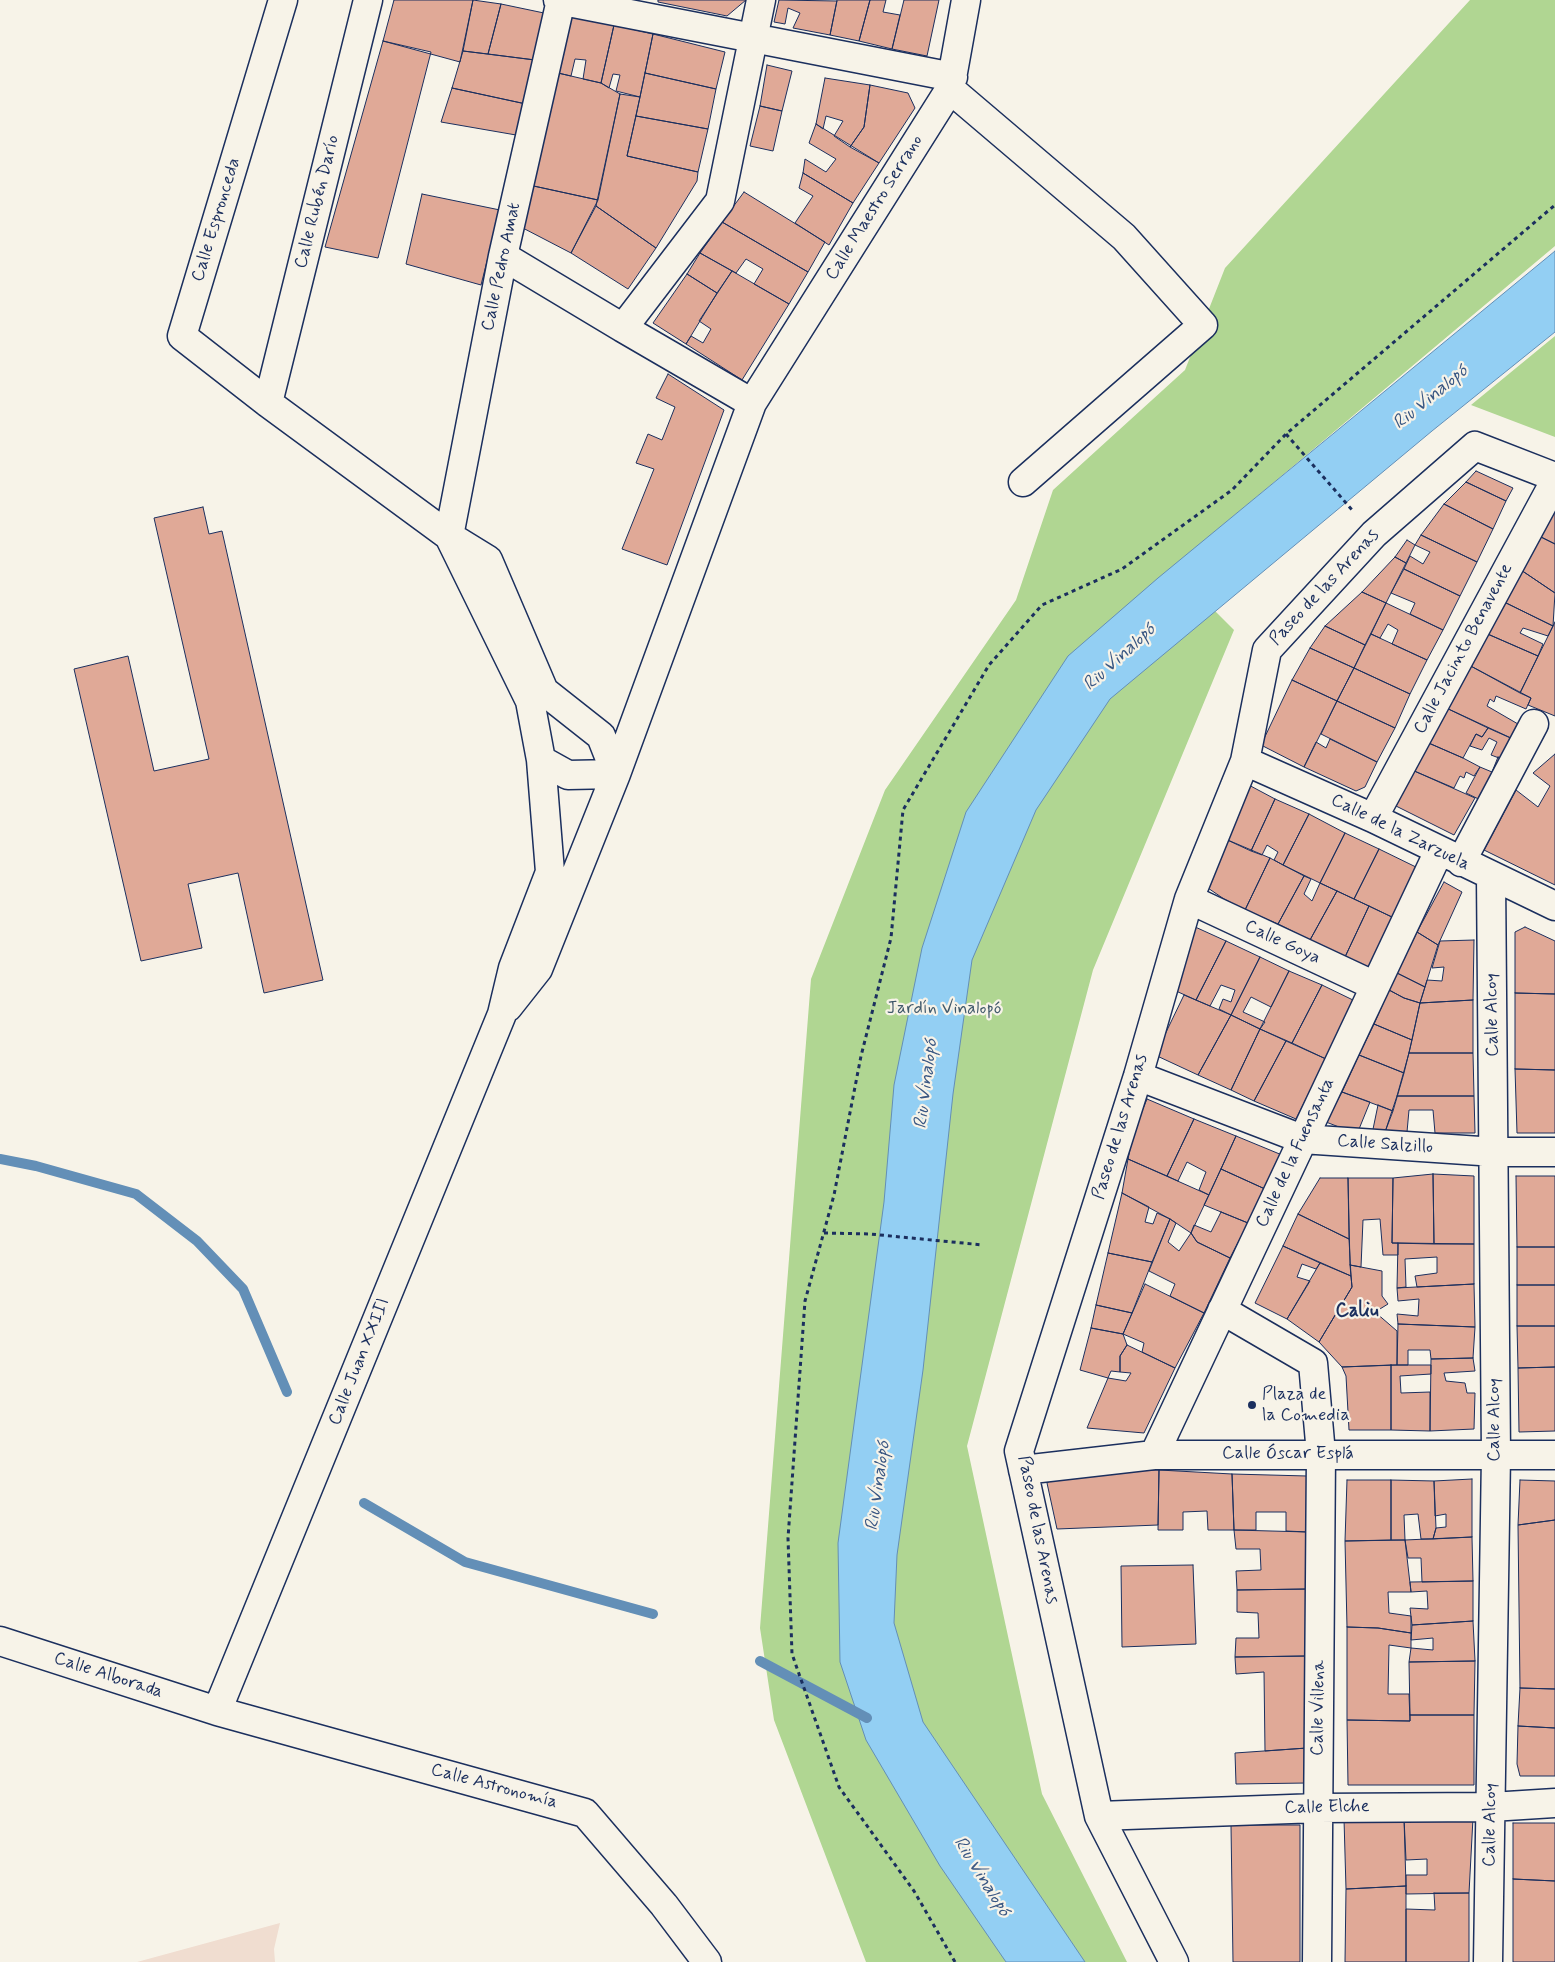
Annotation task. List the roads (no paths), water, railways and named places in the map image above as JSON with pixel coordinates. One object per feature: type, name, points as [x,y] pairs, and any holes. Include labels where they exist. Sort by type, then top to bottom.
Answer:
[{"type":"street","name":"Calle Espronceda","points":[[268,403],[182,336],[283,0]]},
{"type":"street","name":"Calle Rubén Darío","points":[[268,403],[368,0]]},
{"type":"street","points":[[560,0],[753,39],[951,83],[1124,237],[1203,325],[1023,482]]},
{"type":"street","name":"Calle Pedro Amat","points":[[450,536],[504,256],[560,0]]},
{"type":"street","points":[[623,328],[720,201],[761,0]]},
{"type":"street","name":"Calle Maestro Serrano","points":[[502,1014],[538,968],[616,774],[752,403],[951,83],[966,0]]},
{"type":"street","points":[[504,256],[752,403]]},
{"type":"street","points":[[268,403],[450,536],[488,560],[544,690],[601,736],[616,774],[568,775],[541,760]]},
{"type":"street","name":"Paseo de las Arenas","points":[[1174,1962],[1099,1816],[1019,1451],[1138,1076],[1189,899],[1245,761],[1267,650],[1374,534],[1475,446],[1555,479]]},
{"type":"street","name":"Calle Jacinto Benavente","points":[[1373,818],[1555,479]]},
{"type":"street","points":[[450,536],[530,701],[541,760],[550,872],[513,968],[502,1014]]},
{"type":"street","name":"Calle de la Fuensanta","points":[[1154,1455],[1375,986],[1450,857],[1534,724]]},
{"type":"street","name":"Calle de la Zarzuela","points":[[1245,761],[1373,818],[1491,877],[1555,906]]},
{"type":"street","name":"Calle Alcoy","points":[[1488,1962],[1496,1455],[1495,1152],[1491,877]]},
{"type":"street","name":"Calle Goya","points":[[1189,899],[1375,986]]},
{"type":"street","name":"Calle Juan XXIII","points":[[217,1711],[502,1014]]},
{"type":"street","name":"Calle Salzillo","points":[[1138,1076],[1302,1139],[1495,1152],[1555,1152]]},
{"type":"street","points":[[1222,1310],[1313,1363],[1321,1454]]},
{"type":"street","name":"Calle Villena","points":[[1316,1962],[1321,1454]]},
{"type":"street","name":"Calle Óscar Esplá","points":[[1023,1470],[1154,1455],[1555,1455]]},
{"type":"street","name":"Calle Alborada","points":[[0,1641],[217,1711]]},
{"type":"street","name":"Calle Astronomía","points":[[217,1711],[585,1813],[664,1906],[707,1962]]},
{"type":"street","name":"Calle Elche","points":[[1099,1816],[1318,1808],[1491,1807],[1555,1803]]},
{"type":"water","name":"Riu Vinalopó","points":[[1555,251],[1555,332],[1432,431],[1110,699],[1036,810],[972,960],[953,1094],[923,1370],[897,1555],[894,1623],[923,1722],[1085,1962],[1006,1962],[940,1866],[866,1740],[840,1662],[838,1543],[884,1202],[894,1085],[922,948],[966,812],[1068,656],[1158,578]]},
{"type":"waterway","points":[[0,1159],[36,1166],[136,1194],[197,1241],[243,1289],[287,1392]]},
{"type":"waterway","points":[[364,1503],[465,1562],[653,1614]]},
{"type":"waterway","points":[[760,1661],[867,1718]]},
{"type":"place","name":"Plaza de la Comedia","points":[[1252,1405]]},
{"type":"district","name":"Caliu","points":[[1357,1312]]},
{"type":"park label","name":"Jardín Vinalopó","points":[[944,1009]]}]
